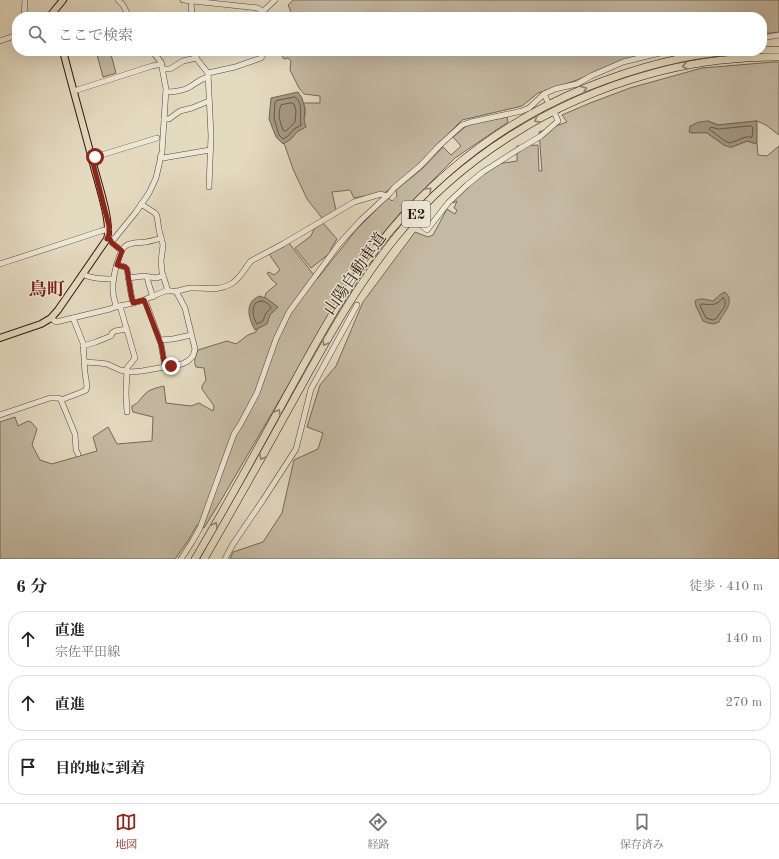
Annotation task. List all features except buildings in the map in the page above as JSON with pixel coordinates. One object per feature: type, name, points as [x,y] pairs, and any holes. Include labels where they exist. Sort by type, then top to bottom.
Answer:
[{"type":"highway","points":[[767,50],[779,50]]},
{"type":"highway","name":"山陽自動車道","points":[[195,559],[238,485],[313,347],[372,255],[412,207],[460,162],[496,135],[544,107],[610,79],[647,66],[697,56]]},
{"type":"highway","name":"山陽自動車道","points":[[204,559],[285,416],[320,350],[360,286],[378,260],[417,213],[460,173],[484,154],[527,126],[573,102],[606,88],[650,74],[703,63],[730,59],[779,57]]},
{"type":"main road","points":[[54,12],[63,0]]},
{"type":"main road","points":[[0,338],[40,324],[51,318],[109,239],[109,229],[101,194],[64,56]]},
{"type":"street","points":[[24,12],[25,0]]},
{"type":"street","points":[[118,0],[126,12]]},
{"type":"street","points":[[183,0],[258,8],[263,12],[275,0]]},
{"type":"street","points":[[190,1],[191,12]]},
{"type":"street","points":[[767,37],[779,34]]},
{"type":"street","points":[[0,41],[12,37]]},
{"type":"street","points":[[109,239],[114,239],[141,204],[156,178],[162,152],[166,92],[162,67],[156,56]]},
{"type":"street","points":[[166,92],[188,88],[208,75],[261,58],[262,56]]},
{"type":"street","points":[[181,559],[200,528],[234,434],[257,393],[276,339],[289,312],[339,244],[361,220],[390,196],[394,188],[420,166],[462,125],[522,111],[529,108],[544,94],[555,88],[577,84],[623,62],[648,56]]},
{"type":"street","points":[[74,91],[152,66],[170,69],[183,61],[196,58],[208,75],[211,136],[209,187]]},
{"type":"street","points":[[544,94],[547,100]]},
{"type":"street","points":[[164,119],[169,119],[180,111],[209,101]]},
{"type":"street","points":[[422,226],[427,230],[448,203],[483,172],[526,144],[542,136],[558,121],[555,114]]},
{"type":"street","points":[[92,159],[157,138]]},
{"type":"street","points":[[160,157],[163,158],[210,150]]},
{"type":"street","points":[[51,318],[56,322],[144,300],[168,291],[189,288],[215,289],[224,287],[233,283],[239,278],[248,264],[252,261],[348,205],[380,194],[390,196]]},
{"type":"street","points":[[141,204],[157,216],[162,245],[161,261],[163,276],[168,291]]},
{"type":"street","points":[[0,264],[109,229]]},
{"type":"street","points":[[127,412],[127,368],[134,358],[127,329],[118,306],[113,298],[114,279],[117,265],[125,245],[161,238]]},
{"type":"street","points":[[109,239],[122,251]]},
{"type":"street","points":[[117,265],[127,269],[133,303]]},
{"type":"street","points":[[83,274],[86,276],[114,279]]},
{"type":"street","points":[[128,278],[156,278],[163,276]]},
{"type":"street","points":[[147,277],[148,285],[153,297]]},
{"type":"street","points":[[84,362],[107,364],[120,370],[142,371],[182,364],[188,361],[193,356],[195,349],[185,308],[176,291]]},
{"type":"street","points":[[144,300],[160,340],[165,367]]},
{"type":"street","points":[[225,559],[233,544],[296,449],[311,389],[357,305]]},
{"type":"street","points":[[0,415],[50,398],[59,398],[61,400],[86,390],[87,386],[83,346],[73,318]]},
{"type":"street","points":[[83,346],[105,339],[111,336],[115,331],[127,329]]},
{"type":"street","points":[[160,340],[173,339],[192,334]]},
{"type":"street","points":[[61,400],[74,434],[78,454]]},
{"type":"shaded area","points":[[293,0],[779,0],[779,32],[767,33],[767,12],[291,12],[288,5]]},
{"type":"shaded area","points":[[97,56],[111,56],[116,73],[103,77]]},
{"type":"shaded area","points":[[282,56],[640,56],[615,63],[577,80],[538,93],[522,106],[462,120],[417,166],[386,192],[354,198],[350,190],[332,192],[336,210],[322,218],[307,199],[293,169],[284,143],[296,133],[302,124],[305,114],[303,103],[320,103],[320,96],[304,94],[299,88],[290,70],[291,61],[288,58],[284,59]]},
{"type":"shaded area","points":[[779,62],[779,135],[766,125],[757,121],[718,125],[708,121],[691,133],[707,133],[724,145],[732,147],[747,141],[757,144],[758,155],[767,156],[779,146],[779,559],[230,559],[233,552],[263,542],[282,513],[294,460],[318,449],[323,433],[307,427],[320,385],[336,366],[363,302],[415,232],[428,237],[433,235],[447,209],[455,214],[457,210],[454,208],[457,201],[453,203],[451,201],[467,186],[497,164],[517,161],[517,146],[538,145],[539,171],[542,171],[539,132],[567,122],[562,115],[630,88],[702,68]]},
{"type":"shaded area","points":[[507,117],[508,122],[455,158],[400,213],[363,257],[204,528],[197,525],[175,559],[0,559],[0,422],[15,417],[18,426],[28,421],[31,422],[37,429],[32,445],[40,460],[52,464],[97,451],[93,437],[108,427],[117,444],[152,441],[153,417],[133,412],[132,406],[147,392],[153,389],[164,386],[166,403],[191,406],[199,403],[213,411],[214,406],[202,389],[202,386],[206,380],[204,368],[196,367],[196,354],[198,350],[227,341],[236,344],[248,335],[256,332],[266,293],[277,284],[267,273],[269,272],[274,275],[280,270],[269,254],[289,243],[317,279],[356,230],[388,198],[392,201],[397,196],[396,190],[423,168],[443,147],[451,155],[461,146],[453,137],[471,124]]},
{"type":"shaded area","points":[[323,223],[337,239],[330,253],[311,268],[295,248],[311,236],[314,229]]},
{"type":"water","points":[[298,92],[302,98],[305,109],[304,119],[306,127],[297,132],[291,139],[283,144],[276,137],[269,119],[271,98]]},
{"type":"water","points":[[708,121],[718,125],[757,121],[757,144],[747,141],[729,147],[707,133],[689,132],[690,126],[699,122]]},
{"type":"water","points":[[725,292],[728,296],[729,304],[719,322],[713,324],[703,321],[695,301],[702,299],[713,301]]},
{"type":"water","points":[[259,296],[266,298],[278,307],[270,315],[267,324],[255,330],[249,310],[254,299]]},
{"type":"tunnel","points":[[394,198],[422,226]]},
{"type":"district","name":"鳥町","points":[[47,289]]},
{"type":"route","points":[[95,157],[92,159],[109,226],[109,234],[107,239],[110,239],[112,243],[122,251],[117,265],[127,269],[133,303],[144,300],[161,344],[165,367],[171,366]]}]
